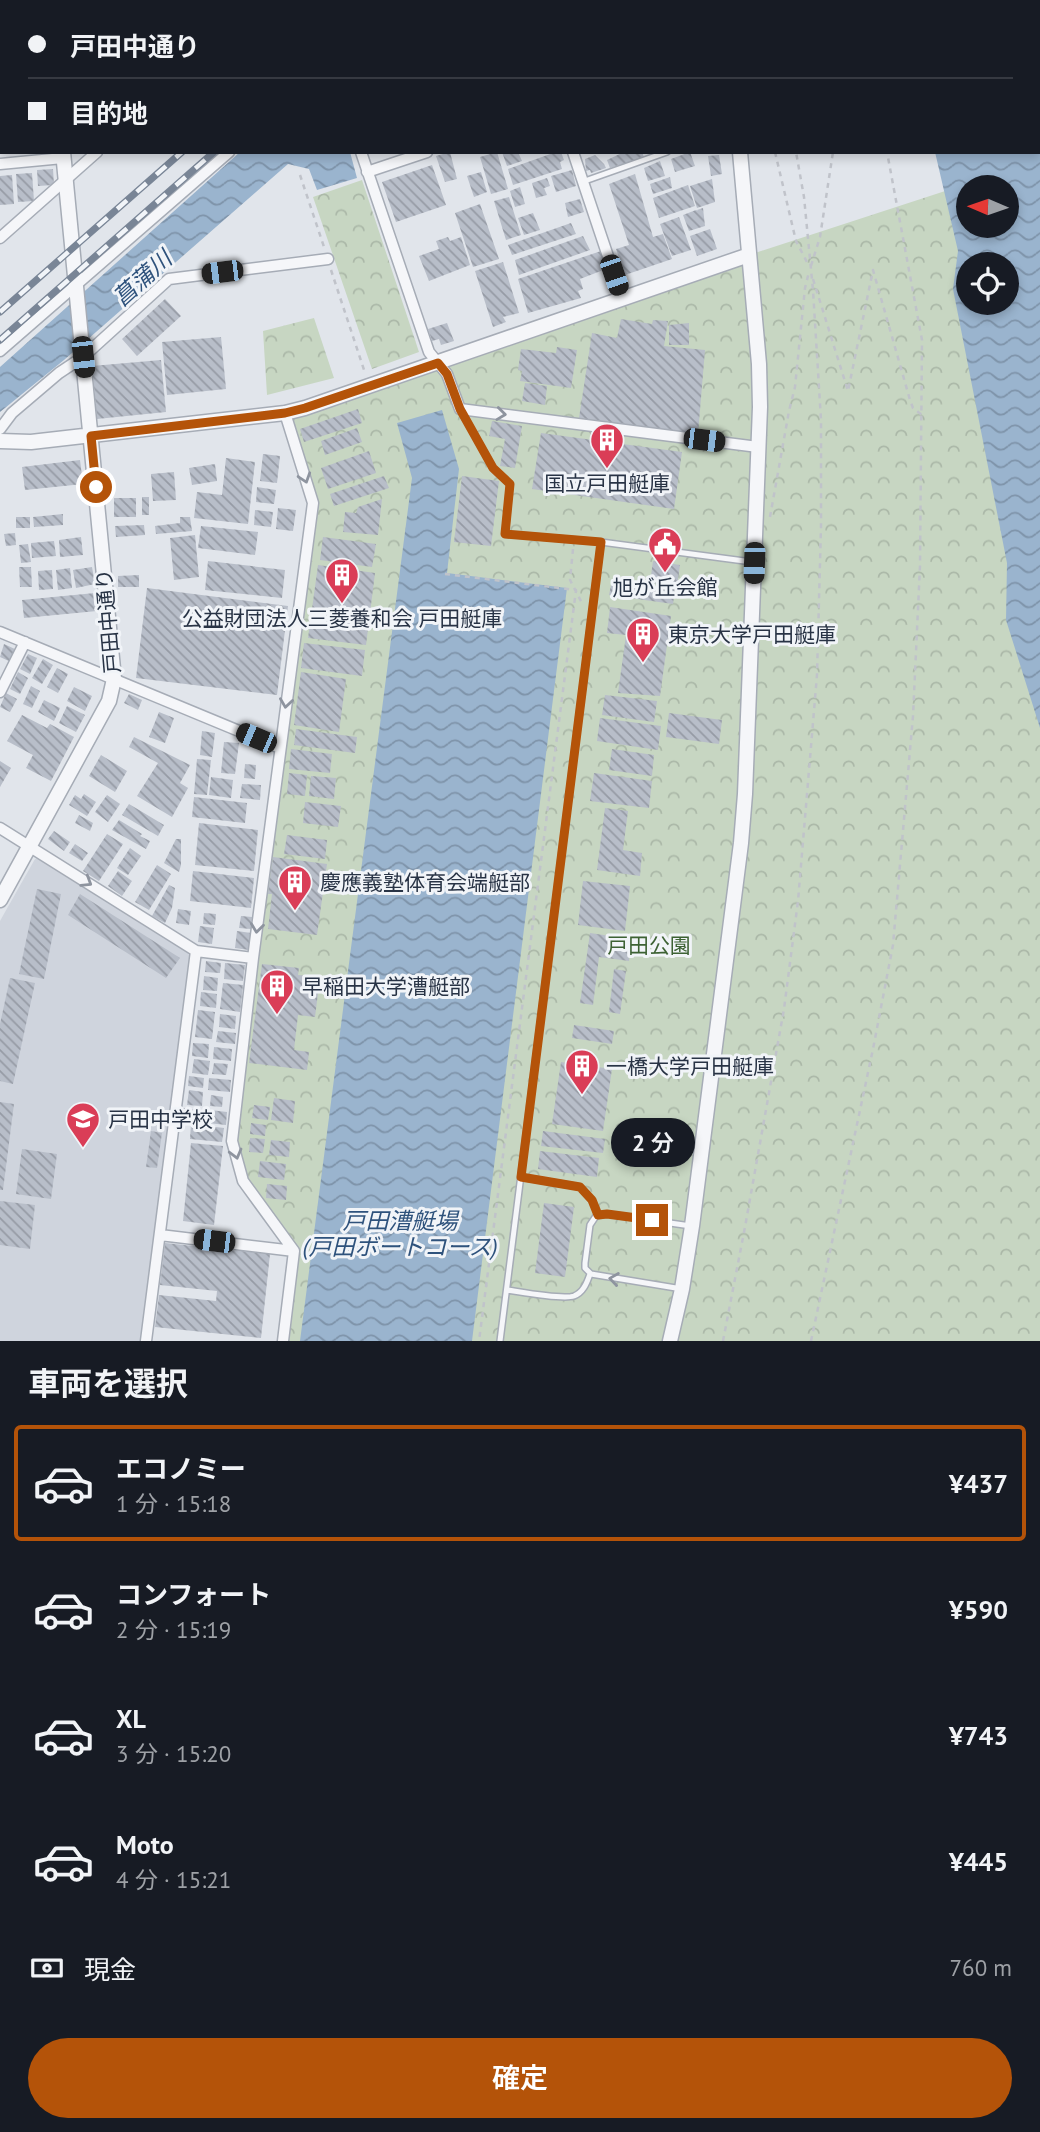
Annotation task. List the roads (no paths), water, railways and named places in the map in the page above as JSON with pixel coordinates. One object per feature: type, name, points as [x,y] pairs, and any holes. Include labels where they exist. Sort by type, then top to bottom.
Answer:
[{"type":"street","points":[[183,0],[195,0]]},
{"type":"street","points":[[0,238],[95,154]]},
{"type":"street","points":[[0,351],[227,154]]},
{"type":"street","points":[[362,154],[429,352],[447,374],[460,409],[758,447]]},
{"type":"street","points":[[367,173],[421,154]]},
{"type":"street","points":[[574,154],[622,298]]},
{"type":"street","points":[[670,1341],[692,1226],[745,794],[759,364],[740,154]]},
{"type":"street","points":[[0,164],[63,155],[75,287]]},
{"type":"street","points":[[0,441],[31,442],[285,413],[748,255]]},
{"type":"street","points":[[0,429],[12,413],[83,356],[169,279],[328,259]]},
{"type":"street","name":"戸田中通り","points":[[0,901],[105,707],[114,679],[75,287]]},
{"type":"street","points":[[283,1341],[294,1251],[243,1181],[232,1142],[253,958],[313,503],[285,413]]},
{"type":"street","points":[[0,632],[280,748]]},
{"type":"street","points":[[0,692],[25,642]]},
{"type":"street","points":[[0,828],[196,951],[253,958]]},
{"type":"street","points":[[146,1341],[196,951]]},
{"type":"street","points":[[160,1235],[294,1251]]},
{"type":"lane","points":[[582,182],[661,154]]},
{"type":"lane","points":[[460,409],[493,468],[510,484],[505,534],[601,542],[754,563]]},
{"type":"lane","points":[[500,1341],[601,542]]},
{"type":"lane","points":[[521,1177],[580,1187],[592,1200],[598,1215]]},
{"type":"lane","points":[[682,1289],[590,1274],[585,1268],[586,1250],[590,1225],[598,1215],[692,1226]]},
{"type":"lane","points":[[507,1290],[558,1297],[574,1296],[584,1288],[590,1274]]},
{"type":"water","name":"菖蒲川","points":[[238,154],[351,154],[357,178],[317,190],[309,169],[288,164],[64,360],[0,412],[0,367]]},
{"type":"water","points":[[935,154],[1040,154],[1040,728],[1006,620],[1007,563],[958,315],[1019,315],[1019,252],[958,252]]},
{"type":"water","points":[[956,266],[956,304],[953,289]]},
{"type":"water","name":"戸田漕艇場 (戸田ボートコース)","points":[[442,410],[459,469],[447,573],[567,588],[472,1341],[300,1341],[412,478],[397,423]]},
{"type":"railway","points":[[0,312],[180,154]]},
{"type":"railway","points":[[0,340],[212,154]]},
{"type":"place","name":"国立戸田艇庫","points":[[607,470]]},
{"type":"place","name":"旭が丘会館","points":[[665,574]]},
{"type":"place","name":"公益財団法人三菱養和会 戸田艇庫","points":[[342,605]]},
{"type":"place","name":"東京大学戸田艇庫","points":[[643,664]]},
{"type":"place","name":"慶應義塾体育会端艇部","points":[[295,912]]},
{"type":"place","name":"早稲田大学漕艇部","points":[[277,1016]]},
{"type":"place","name":"一橋大学戸田艇庫","points":[[582,1096]]},
{"type":"place","name":"戸田中学校","points":[[83,1149]]},
{"type":"park label","name":"戸田公園","points":[[649,945]]}]
